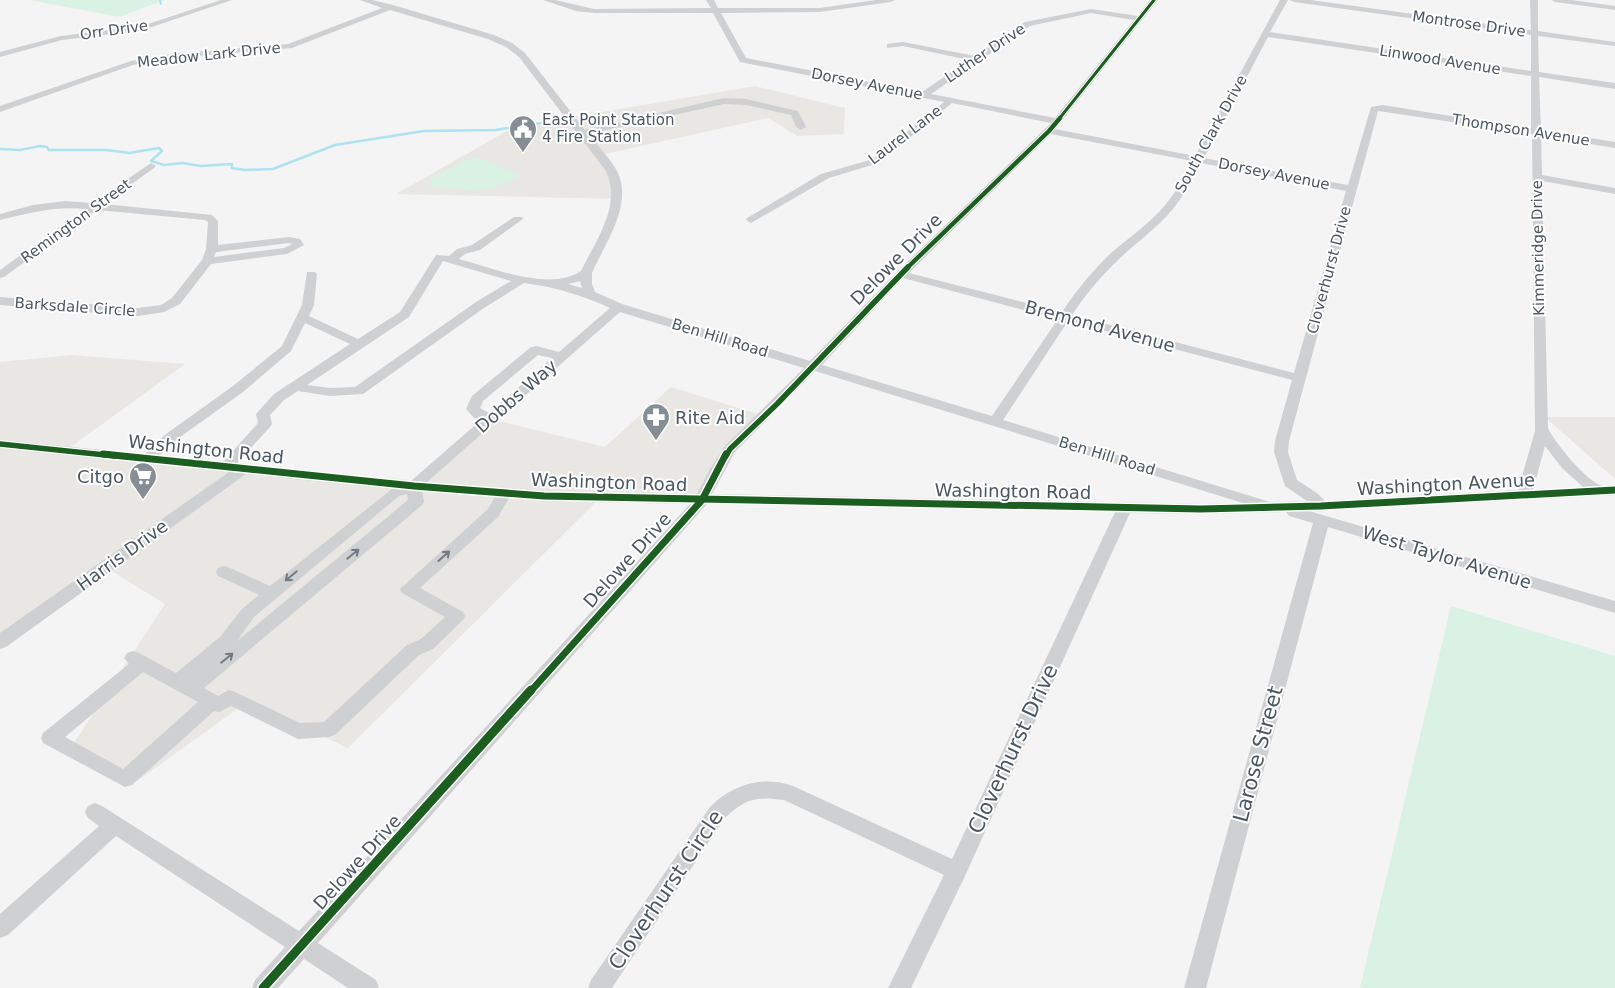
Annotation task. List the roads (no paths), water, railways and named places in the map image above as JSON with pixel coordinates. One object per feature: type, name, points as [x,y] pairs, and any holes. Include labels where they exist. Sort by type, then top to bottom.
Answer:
[{"type":"street","name":"Orr Drive","points":[[0,55],[60,38],[143,28],[228,0]]},
{"type":"street","points":[[364,0],[491,37],[509,45],[522,56],[611,170],[618,191],[616,209],[586,273],[586,284],[590,294]]},
{"type":"street","points":[[547,0],[586,11],[820,10],[890,0]]},
{"type":"street","name":"Dorsey Avenue","points":[[710,0],[743,60],[1058,121]]},
{"type":"street","name":"Delowe Drive","points":[[263,988],[303,946],[702,500],[730,449],[777,404],[901,274],[1049,131],[1154,0]]},
{"type":"street","name":"South Clark Drive","points":[[995,422],[1082,291],[1099,271],[1149,228],[1170,207],[1183,188],[1284,0]]},
{"type":"street","name":"Montrose Drive","points":[[1294,0],[1615,44]]},
{"type":"street","name":"Kimmeridge Drive","points":[[1524,494],[1542,431],[1534,0]]},
{"type":"street","points":[[1555,0],[1615,8]]},
{"type":"street","name":"Meadow Lark Drive","points":[[0,110],[113,68],[137,62],[170,56],[289,46],[390,7]]},
{"type":"street","name":"Luther Drive","points":[[923,95],[1028,24],[1091,11],[1139,18]]},
{"type":"street","name":"Linwood Avenue","points":[[1266,34],[1615,86]]},
{"type":"street","points":[[890,46],[903,44],[976,59]]},
{"type":"street","points":[[582,133],[734,100],[794,113],[801,127]]},
{"type":"street","name":"Laurel Lane","points":[[751,220],[825,176],[876,161],[951,100]]},
{"type":"street","name":"Cloverhurst Drive","points":[[1290,483],[1281,452],[1374,109],[1383,108],[1428,115]]},
{"type":"street","name":"Thompson Avenue","points":[[1428,115],[1615,145]]},
{"type":"street","name":"Dorsey Avenue","points":[[1049,131],[1352,189]]},
{"type":"street","name":"Remington Street","points":[[0,275],[151,166]]},
{"type":"street","points":[[1537,177],[1615,191]]},
{"type":"street","points":[[0,217],[47,205],[64,204],[94,207]]},
{"type":"street","name":"Barksdale Circle","points":[[0,301],[150,312],[164,308],[176,301],[207,261],[212,250],[213,221],[208,217],[94,207]]},
{"type":"street","points":[[227,466],[265,424],[263,414],[279,397],[405,314],[440,257],[452,260],[461,251],[476,248],[518,219]]},
{"type":"street","points":[[207,261],[287,251],[298,245],[296,241],[289,240],[212,250]]},
{"type":"street","name":"Ben Hill Road","points":[[452,260],[522,279],[555,284],[590,294],[618,307],[1279,508]]},
{"type":"street","points":[[555,284],[579,278],[586,273]]},
{"type":"street","points":[[148,458],[171,437],[238,389],[287,348],[308,305],[311,274]]},
{"type":"street","name":"Bremond Avenue","points":[[901,274],[1300,378]]},
{"type":"street","points":[[297,386],[309,390],[330,392],[358,391],[480,305],[522,279]]},
{"type":"street","name":"Dobbs Way","points":[[414,486],[618,307]]},
{"type":"street","points":[[302,317],[359,344]]},
{"type":"street","points":[[491,418],[479,415],[473,409],[477,399],[536,350],[561,357]]},
{"type":"street","points":[[1542,431],[1565,465],[1599,491]]},
{"type":"street","name":"Washington Road","points":[[0,444],[414,486],[552,496],[1124,508],[1279,508]]},
{"type":"street","name":"Harris Drive","points":[[0,642],[244,468]]},
{"type":"street","points":[[1279,508],[1290,483],[1312,497],[1321,513]]},
{"type":"street","points":[[414,486],[416,502],[184,685],[226,642],[248,613],[270,593],[394,493],[414,486]]},
{"type":"street","name":"Washington Avenue","points":[[1321,513],[1524,494],[1615,490]]},
{"type":"street","points":[[212,701],[125,779],[50,738],[138,660],[184,685],[212,701],[219,705],[229,697],[298,731],[329,729],[413,650],[427,644],[457,616],[408,589],[492,513],[505,493]]},
{"type":"street","name":"Cloverhurst Drive","points":[[900,988],[957,871],[1124,508]]},
{"type":"street","name":"West Taylor Avenue","points":[[1279,508],[1321,513],[1615,607]]},
{"type":"street","name":"Larose Street","points":[[1195,988],[1321,513]]},
{"type":"street","points":[[224,572],[270,593]]},
{"type":"street","name":"Cloverhurst Circle","points":[[599,988],[717,813],[728,801],[742,793],[764,788],[786,792],[957,871]]},
{"type":"street","points":[[95,812],[368,988]]},
{"type":"street","points":[[0,928],[114,825]]},
{"type":"waterway","points":[[160,0],[161,4]]},
{"type":"waterway","points":[[0,149],[20,150],[40,146],[47,147],[49,150],[106,150],[129,153],[159,148],[162,151],[151,161],[164,165],[182,163],[201,166],[232,164],[232,168],[245,170],[273,169],[335,145],[424,131],[495,130],[542,123]]},
{"type":"place","name":"East Point Station 4 Fire Station","points":[[523,153]]},
{"type":"place","name":"Rite Aid","points":[[656,441]]},
{"type":"place","name":"Citgo","points":[[143,500]]}]
